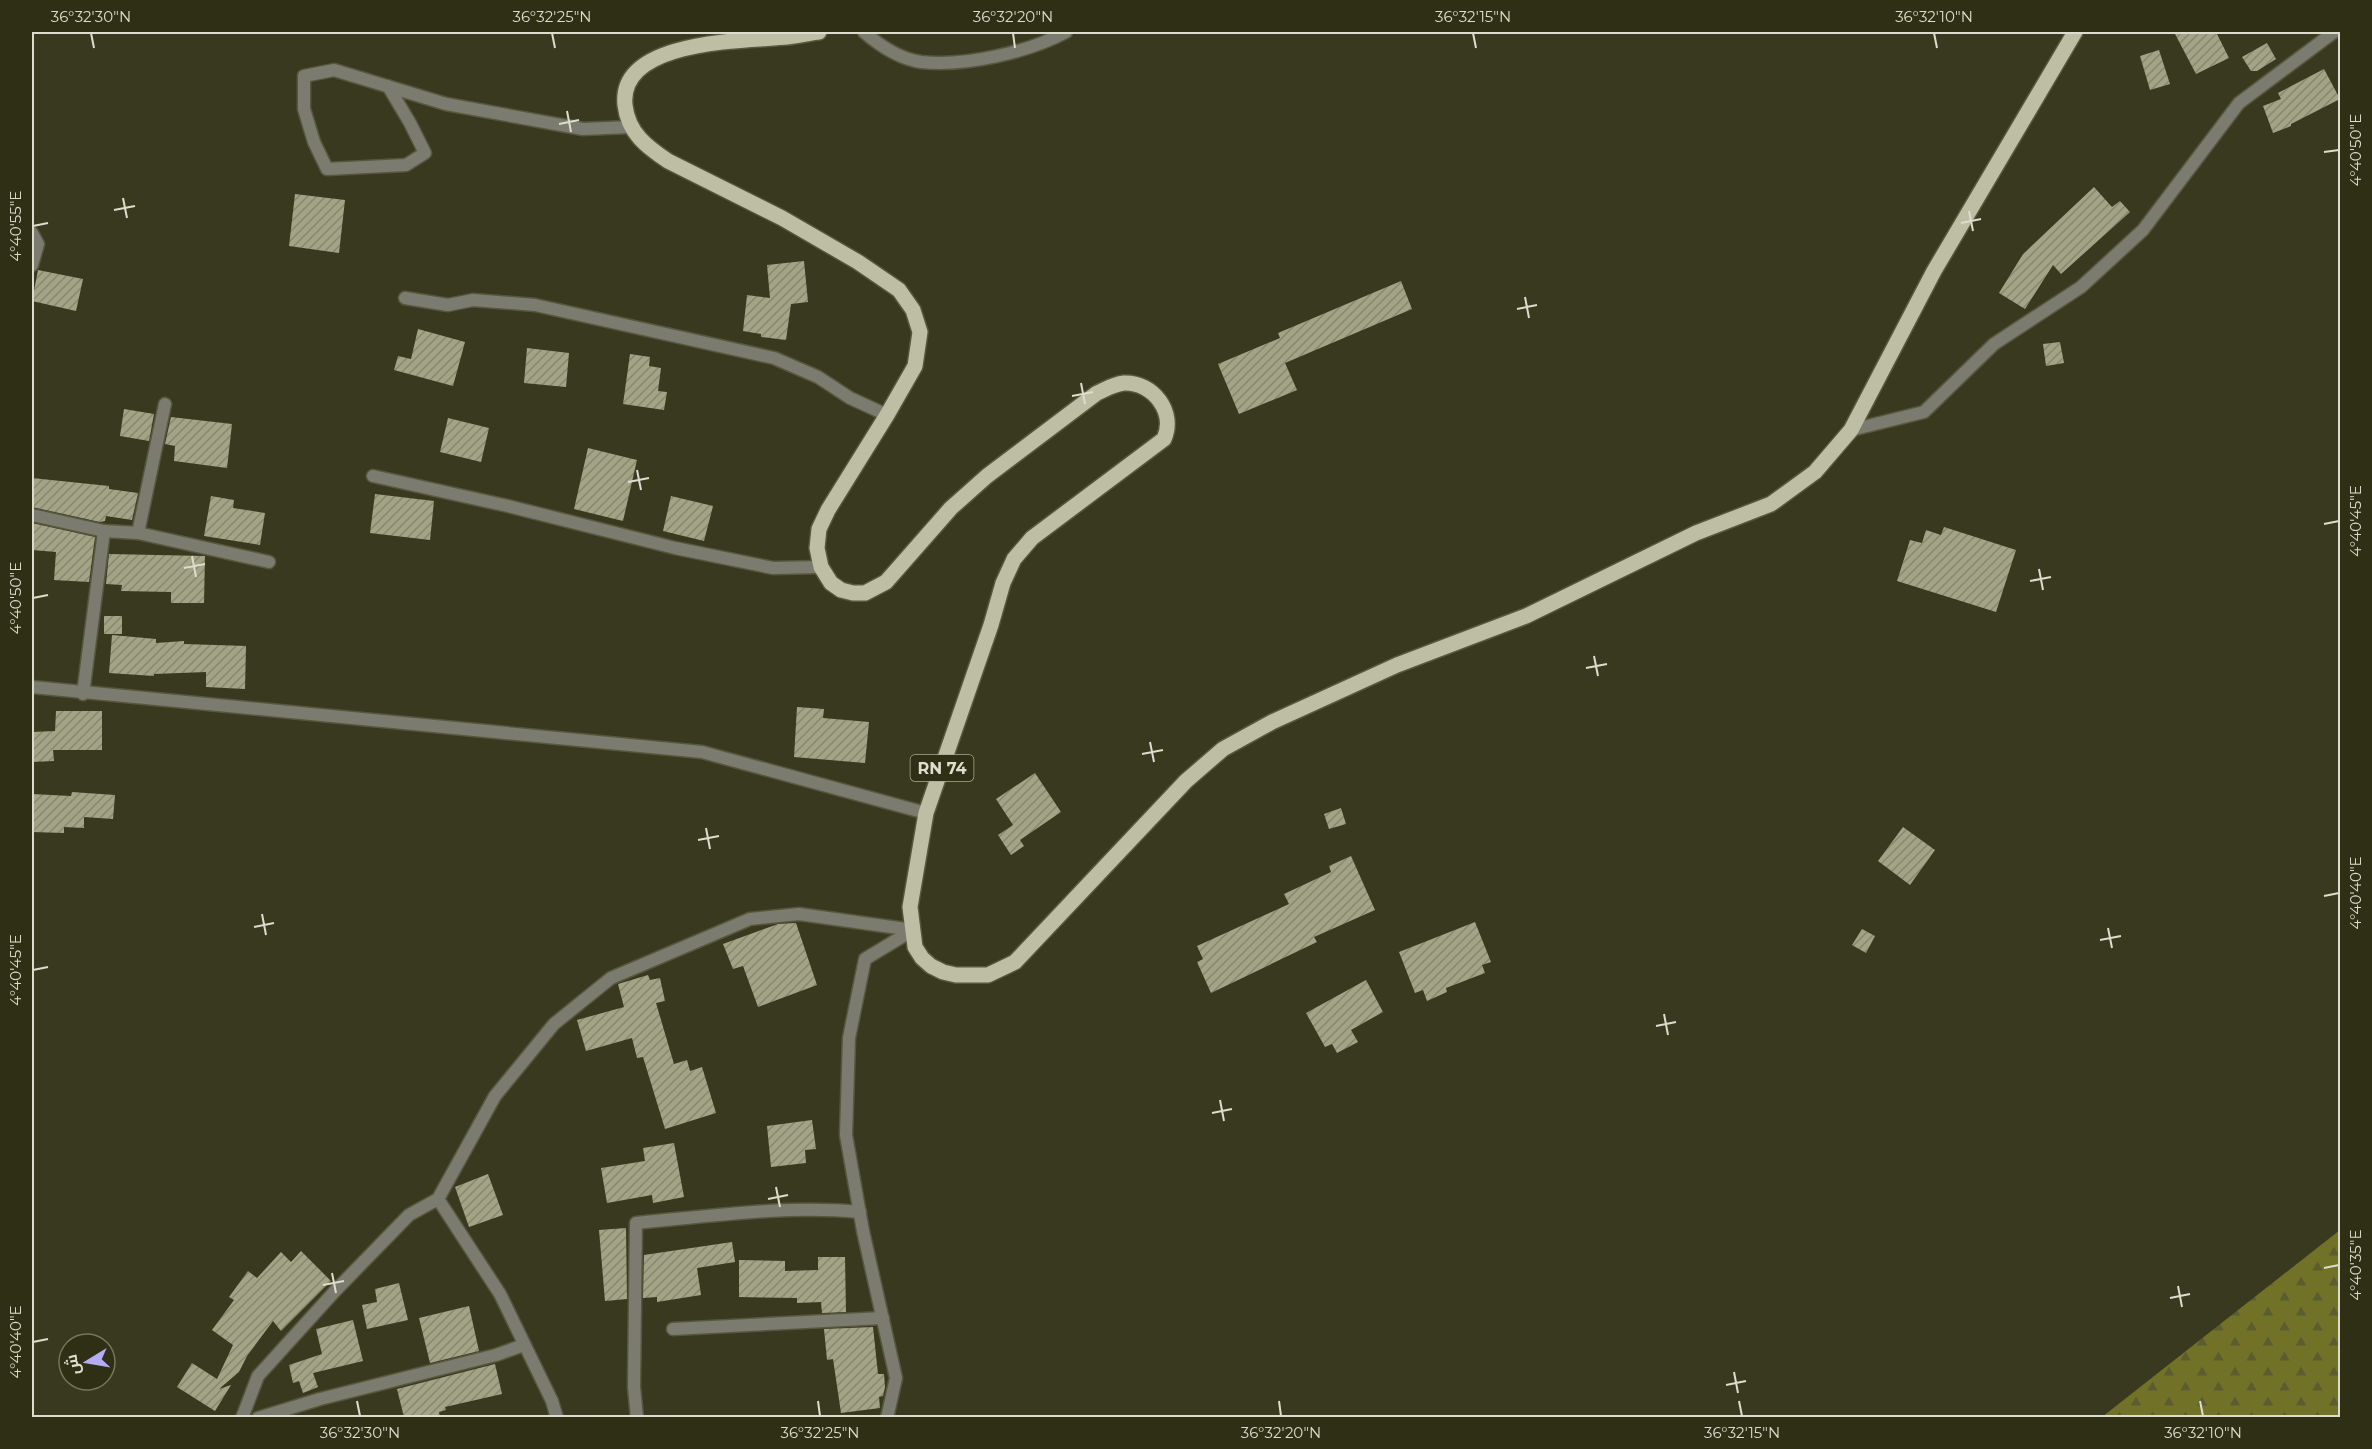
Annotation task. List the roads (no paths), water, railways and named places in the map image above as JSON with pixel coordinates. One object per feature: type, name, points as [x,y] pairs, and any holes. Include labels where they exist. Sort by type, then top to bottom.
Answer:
[{"type":"main road","points":[[819,32],[790,37],[722,41],[682,49],[653,59],[632,77],[624,97],[626,113],[638,138],[668,161],[782,218],[858,262],[899,290],[913,310],[920,332],[915,366],[819,529],[817,548],[821,567]]},
{"type":"main road","name":"RN 74","points":[[821,567],[831,583],[841,590],[865,593],[876,589],[886,582],[951,508],[987,476],[1110,386],[1125,383],[1140,385],[1157,397],[1167,415],[1167,431],[1164,439],[1032,538],[1014,559],[1003,583],[991,625],[926,813],[910,907],[915,947],[922,958],[943,972],[956,975],[988,975],[1015,962],[1186,781],[1224,749],[1272,722],[1397,664],[1526,616],[1696,533],[1771,504],[1815,472],[1851,430],[1934,271],[2074,32]]},
{"type":"street","points":[[864,32],[880,46],[919,62],[972,62],[1050,41],[1066,32]]},
{"type":"street","points":[[1851,430],[1924,412],[1994,344],[2081,287],[2143,230],[2239,103],[2334,32]]},
{"type":"street","points":[[388,86],[425,153],[406,165],[327,169],[314,142],[304,109],[304,76],[334,70],[388,86],[446,104],[583,129],[631,127]]},
{"type":"street","points":[[32,233],[38,244],[32,265]]},
{"type":"street","points":[[405,298],[448,305],[473,300],[535,305],[774,358],[818,377],[850,398],[887,415]]},
{"type":"street","points":[[138,533],[165,404]]},
{"type":"street","points":[[373,476],[508,506],[675,548],[773,568],[821,567]]},
{"type":"street","points":[[32,515],[104,531],[138,533],[269,562]]},
{"type":"street","points":[[83,694],[104,531]]},
{"type":"street","points":[[32,687],[83,694],[177,700],[702,752],[926,813]]},
{"type":"street","points":[[242,1418],[258,1376],[335,1291],[409,1215],[438,1199],[495,1096],[554,1024],[610,978],[750,919],[800,914],[913,930]]},
{"type":"street","points":[[887,1418],[896,1378],[860,1212],[846,1135],[849,1038],[865,959],[913,930]]},
{"type":"street","points":[[438,1199],[500,1294],[557,1418]]},
{"type":"street","points":[[637,1418],[634,1387],[636,1223],[769,1211],[860,1212]]},
{"type":"street","points":[[673,1329],[883,1318]]},
{"type":"street","points":[[258,1418],[320,1399],[496,1355],[524,1345]]}]
